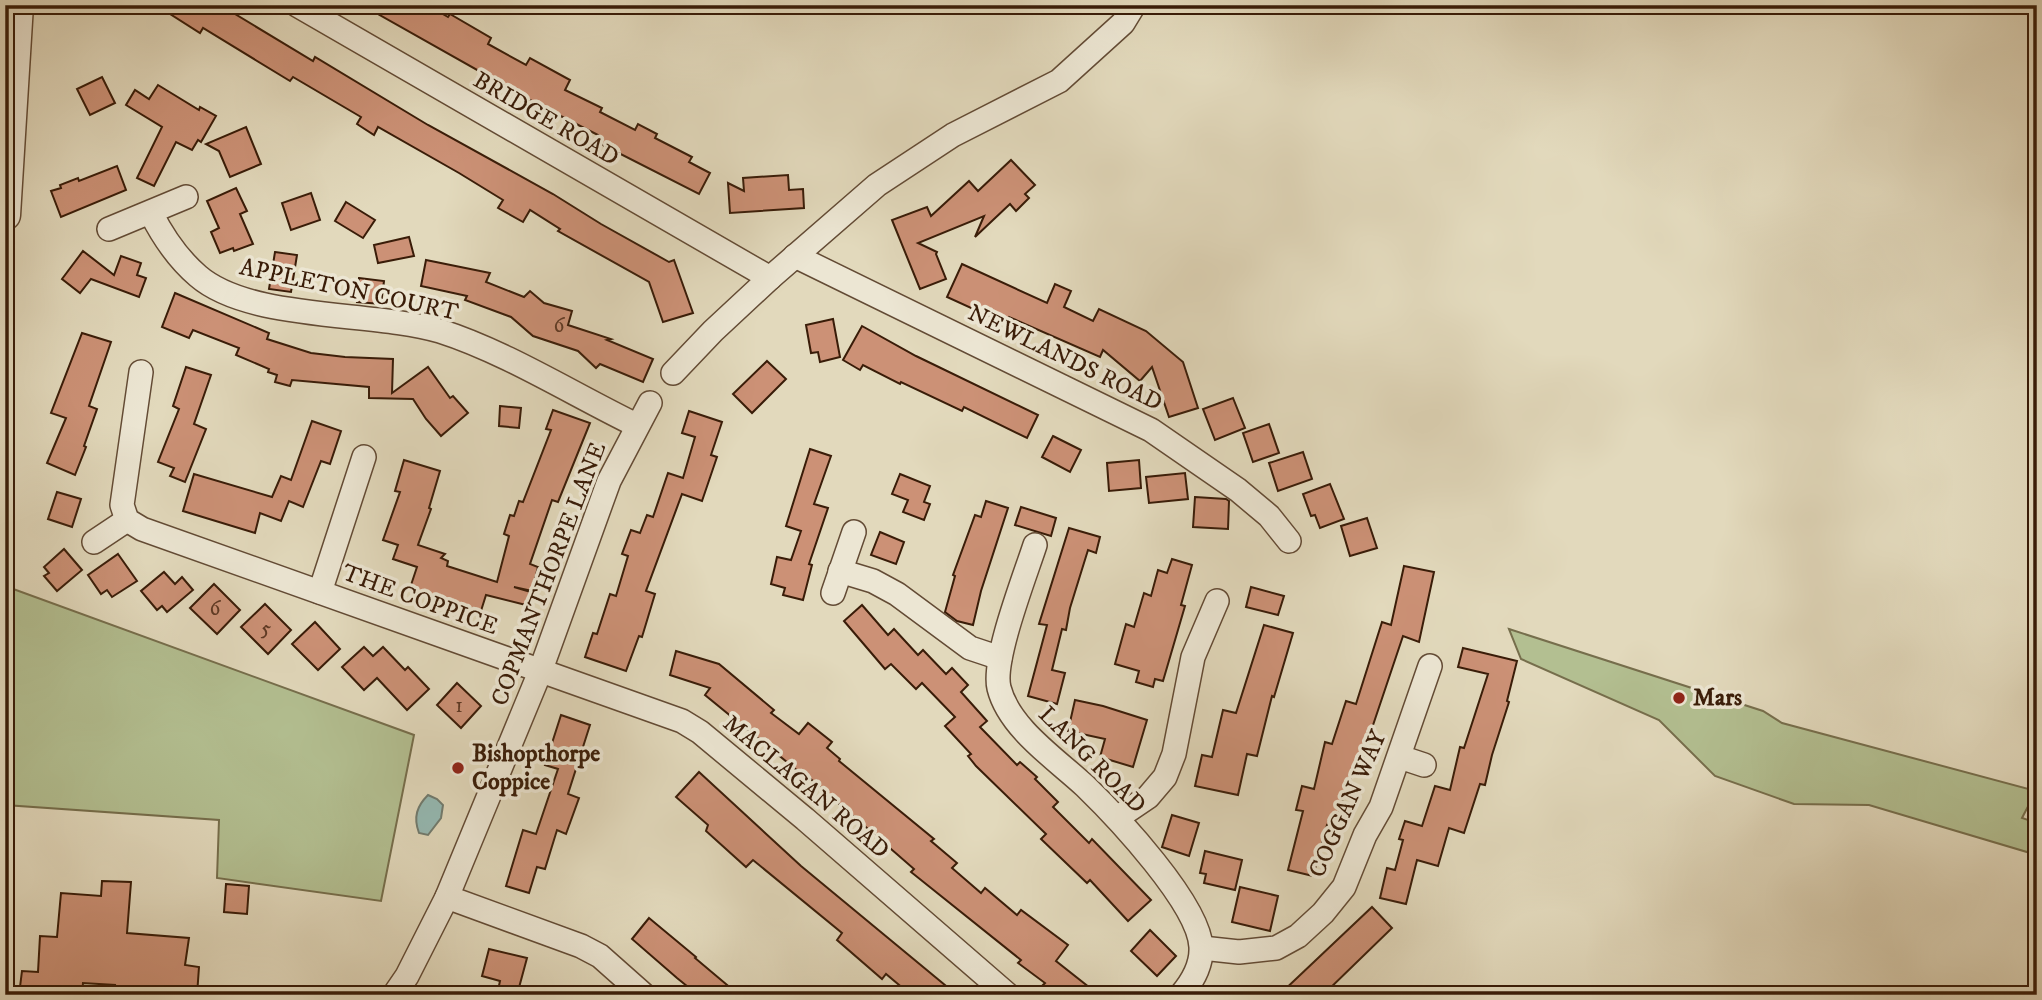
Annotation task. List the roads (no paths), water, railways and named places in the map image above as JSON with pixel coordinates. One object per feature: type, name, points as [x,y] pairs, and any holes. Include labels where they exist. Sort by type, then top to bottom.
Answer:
[{"type":"street","points":[[5,215],[18,5]]},
{"type":"street","name":"BRIDGE ROAD","points":[[297,5],[770,278]]},
{"type":"street","points":[[673,373],[770,278],[877,185],[953,135],[1059,81],[1123,23],[1134,5]]},
{"type":"street","points":[[109,229],[186,197]]},
{"type":"street","name":"APPLETON COURT","points":[[151,213],[161,234],[178,257],[200,278],[226,292],[254,302],[289,309],[404,323],[439,331],[464,340],[636,425]]},
{"type":"street","name":"NEWLANDS ROAD","points":[[794,256],[1151,430],[1238,489],[1269,516],[1289,541]]},
{"type":"street","points":[[94,542],[128,520],[122,505],[141,372]]},
{"type":"street","name":"COPMANTHORPE LANE","points":[[394,995],[407,976],[447,897],[540,672],[609,481],[636,425],[650,403]]},
{"type":"street","name":"THE COPPICE","points":[[320,592],[364,457]]},
{"type":"street","name":"THE COPPICE","points":[[128,520],[142,529],[540,672]]},
{"type":"street","points":[[833,593],[854,532]]},
{"type":"street","name":"LANG ROAD","points":[[1035,545],[1000,658],[998,684],[1004,705],[1018,725],[1117,818],[1184,901],[1197,925],[1202,948]]},
{"type":"street","points":[[840,571],[873,581],[897,594],[970,648],[1000,658]]},
{"type":"street","points":[[1117,818],[1147,797],[1165,777],[1174,754],[1193,657],[1217,601]]},
{"type":"street","name":"COGGAN WAY","points":[[1202,948],[1239,952],[1276,948],[1298,936],[1323,913],[1344,887],[1365,835],[1381,807],[1430,666]]},
{"type":"street","name":"MACLAGAN ROAD","points":[[540,672],[682,721],[700,732],[1008,995]]},
{"type":"street","points":[[1400,757],[1424,765]]},
{"type":"street","points":[[447,897],[581,946],[600,956],[644,995]]},
{"type":"street","points":[[1181,995],[1199,967],[1202,948]]},
{"type":"water","points":[[428,795],[443,805],[441,818],[428,835],[419,833],[416,817],[421,803]]},
{"type":"place","name":"Mars","points":[[1679,698]]},
{"type":"place","name":"Bishopthorpe Coppice","points":[[458,768]]}]
